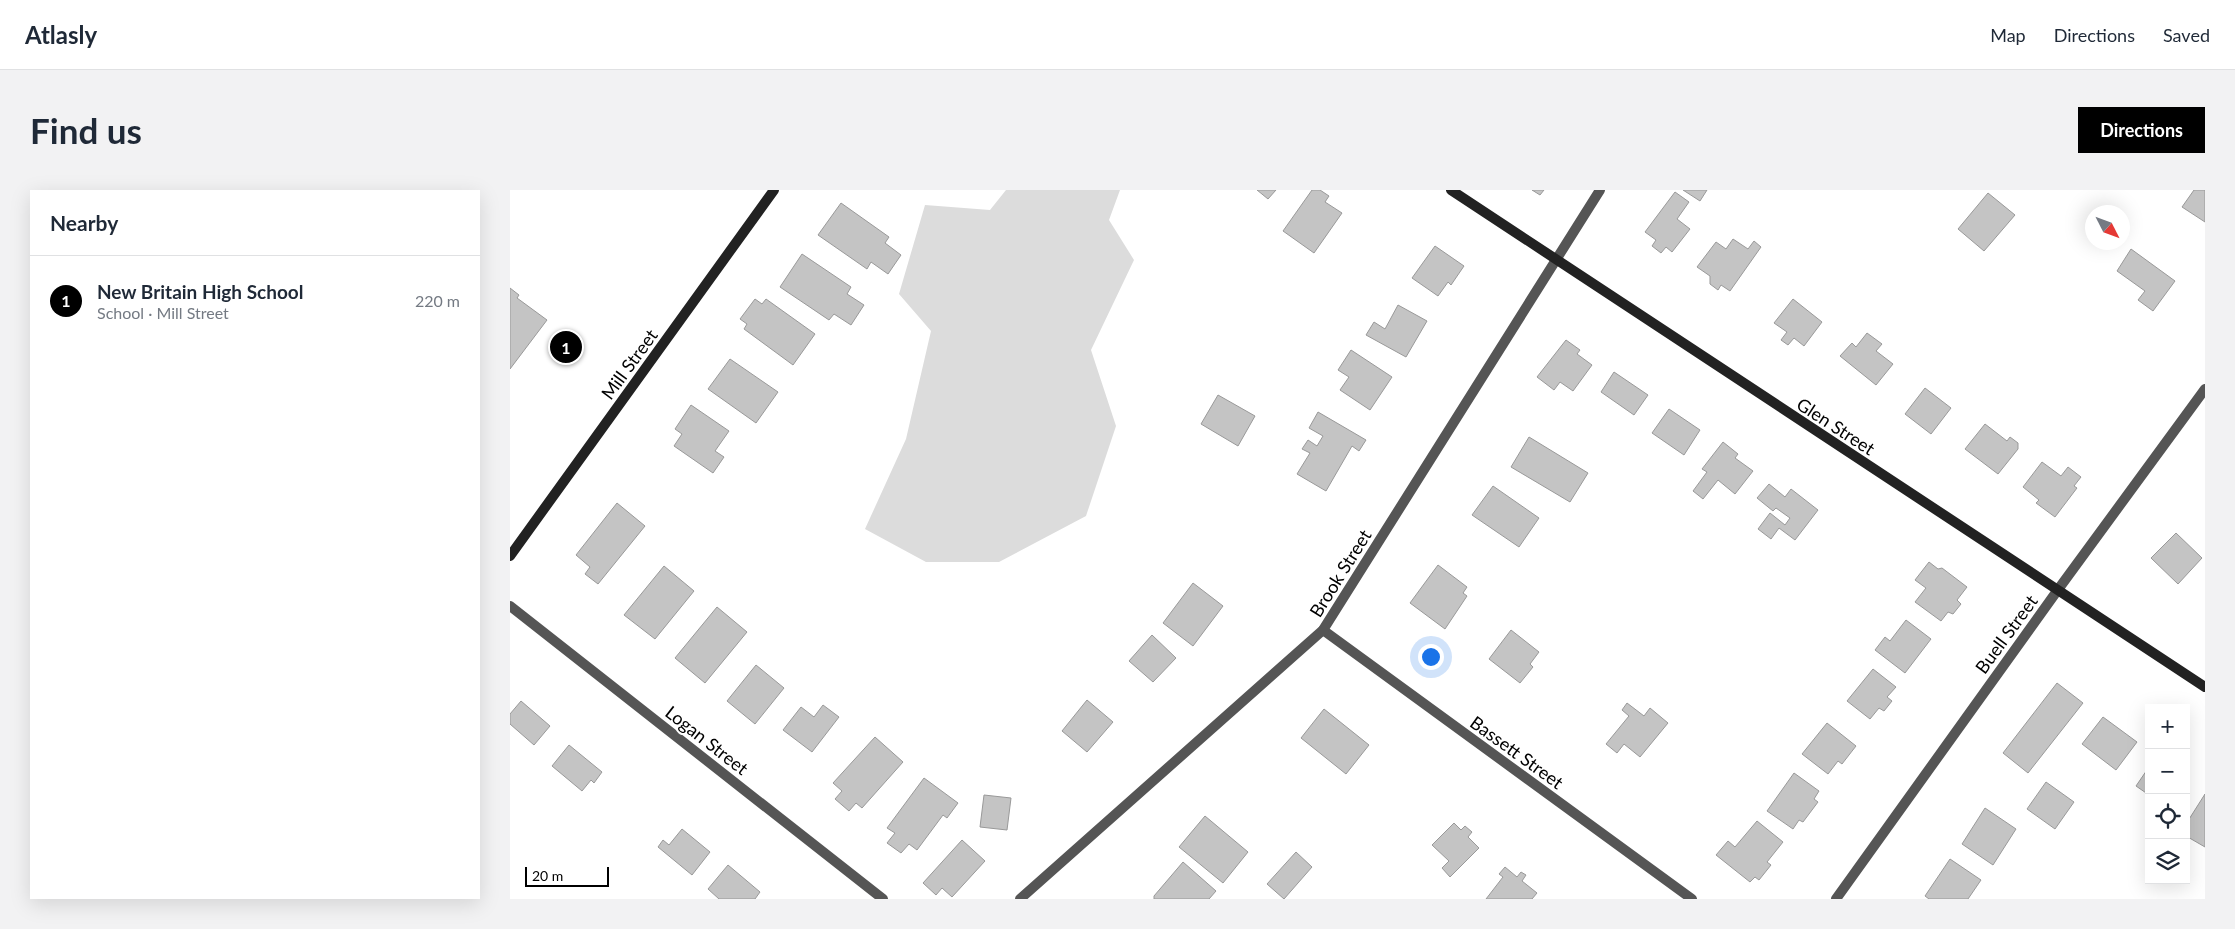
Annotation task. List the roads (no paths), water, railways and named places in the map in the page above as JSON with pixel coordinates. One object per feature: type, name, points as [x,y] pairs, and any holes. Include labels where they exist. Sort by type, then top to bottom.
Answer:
[{"type":"street","name":"Mill Street","points":[[510,556],[774,190]]},
{"type":"street","name":"Glen Street","points":[[1451,190],[2205,687]]},
{"type":"street","name":"Brook Street","points":[[1020,899],[1323,630],[1600,190]]},
{"type":"street","name":"Buell Street","points":[[1836,899],[2205,389]]},
{"type":"street","name":"Logan Street","points":[[510,606],[883,899]]},
{"type":"street","name":"Bassett Street","points":[[1323,630],[1692,899]]},
{"type":"place","name":"New Britain High School","points":[[566,347]]}]
